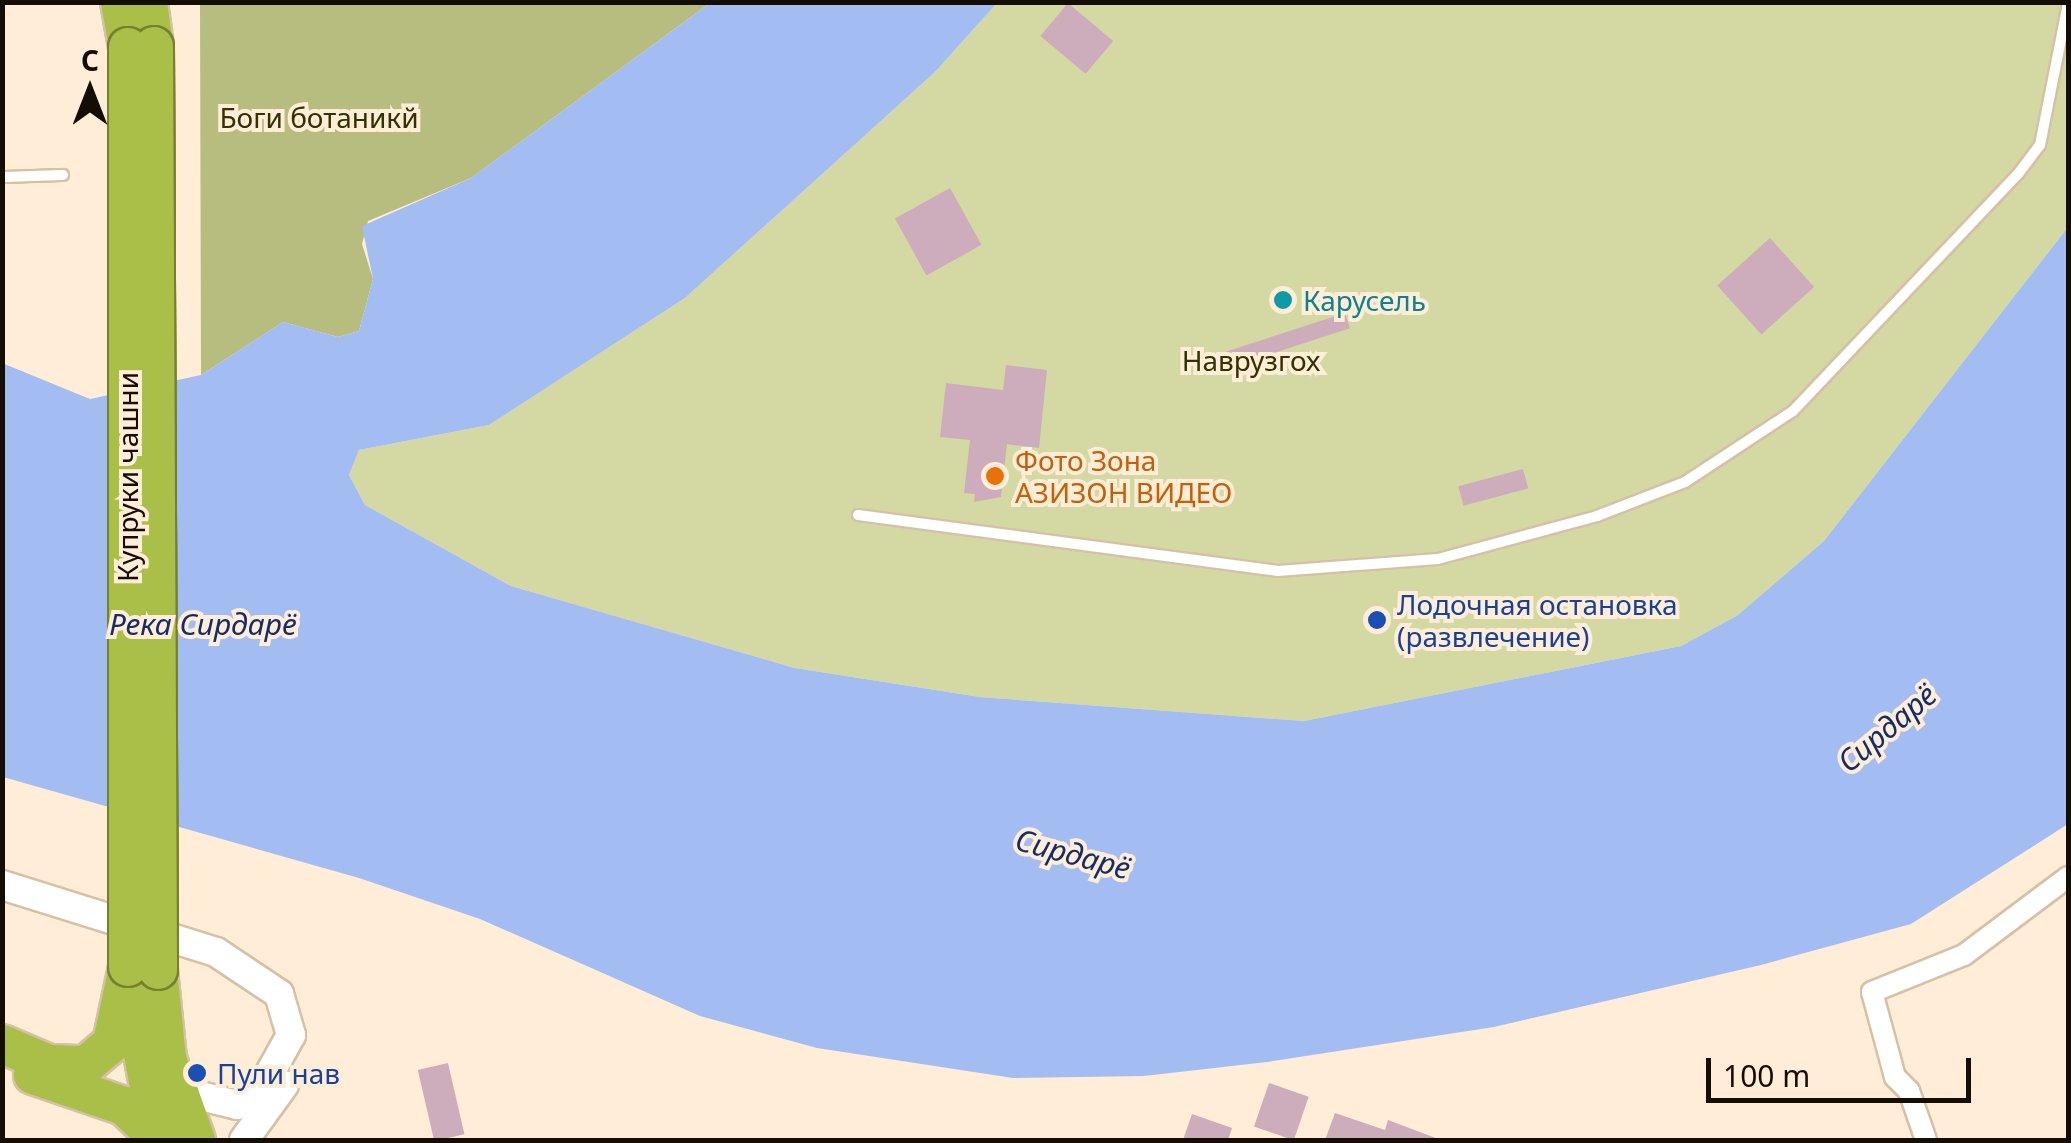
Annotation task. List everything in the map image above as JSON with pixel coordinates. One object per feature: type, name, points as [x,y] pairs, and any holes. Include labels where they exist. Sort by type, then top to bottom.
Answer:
[{"type":"highway","points":[[120,2],[141,46]]},
{"type":"highway","points":[[141,46],[148,2]]},
{"type":"highway","name":"Купруки чашни","points":[[141,46],[143,968]]},
{"type":"highway","points":[[2,1044],[49,1064],[86,1065],[112,1042],[143,968]]},
{"type":"highway","points":[[143,968],[177,1090],[196,1140]]},
{"type":"highway","points":[[143,968],[153,1108],[164,1140]]},
{"type":"highway","points":[[2,1064],[124,1106],[164,1140]]},
{"type":"main road","points":[[2,874],[218,940],[270,965],[291,988],[305,1042],[295,1072],[244,1140]]},
{"type":"main road","points":[[2,886],[216,952],[279,994],[291,1035],[260,1091],[237,1105],[177,1090]]},
{"type":"street","points":[[1926,1140],[1909,1091],[1895,1077],[1872,992],[1964,955],[2068,877]]},
{"type":"lane","points":[[858,515],[1278,571],[1438,559],[1598,516],[1685,482],[1793,411],[2018,174],[2040,145],[2068,4]]},
{"type":"lane","points":[[2,177],[63,175]]},
{"type":"green space","name":"Боги ботаникй","points":[[200,3],[710,3],[471,178],[368,221],[362,244],[373,279],[359,331],[338,337],[283,322],[201,375]]},
{"type":"green space","name":"Наврузгох","points":[[997,3],[2068,3],[2068,227],[1824,541],[1738,615],[1681,646],[1304,721],[980,697],[795,668],[511,586],[365,505],[349,475],[359,450],[489,425],[685,298],[935,72]]},
{"type":"water","name":"Река Сирдарё","points":[[710,3],[997,3],[935,72],[685,298],[489,425],[359,450],[349,475],[365,505],[511,586],[795,668],[980,697],[1304,721],[1681,646],[1738,615],[1824,541],[2068,227],[2068,824],[1911,924],[1761,965],[1494,1027],[1267,1062],[1144,1076],[1013,1078],[817,1048],[700,1016],[480,919],[359,878],[3,777],[2,363],[90,399],[201,375],[283,322],[338,337],[359,331],[373,279],[362,226],[471,178]]},
{"type":"building","points":[[1068,3],[1113,41],[1086,74],[1040,36]]},
{"type":"building","points":[[950,188],[982,245],[926,275],[895,219]]},
{"type":"building","points":[[1770,238],[1814,287],[1761,335],[1717,286]]},
{"type":"building","points":[[1345,313],[1350,328],[1221,370],[1216,355]]},
{"type":"building","points":[[1006,365],[1047,370],[1039,448],[1007,444],[1001,497],[974,502],[975,494],[964,493],[970,440],[940,437],[946,383],[1003,390]]},
{"type":"building","points":[[1523,469],[1528,488],[1463,506],[1458,486]]},
{"type":"building","points":[[448,1063],[464,1134],[434,1140],[418,1070]]},
{"type":"building","points":[[1269,1083],[1309,1097],[1294,1140],[1254,1126]]},
{"type":"building","points":[[1335,1113],[1385,1130],[1388,1120],[1441,1140],[1325,1140]]},
{"type":"building","points":[[1192,1114],[1232,1128],[1228,1140],[1183,1140]]},
{"type":"place","name":"Карусель","points":[[1283,300]]},
{"type":"place","name":"Фото Зона АЗИЗОН ВИДЕО","points":[[995,476]]},
{"type":"place","name":"Лодочная остановка (развлечение)","points":[[1377,620]]},
{"type":"place","name":"Пули нав","points":[[197,1073]]},
{"type":"water label","name":"Сирдарё","points":[[1887,728]]},
{"type":"water label","name":"Сирдарё","points":[[1073,854]]}]
